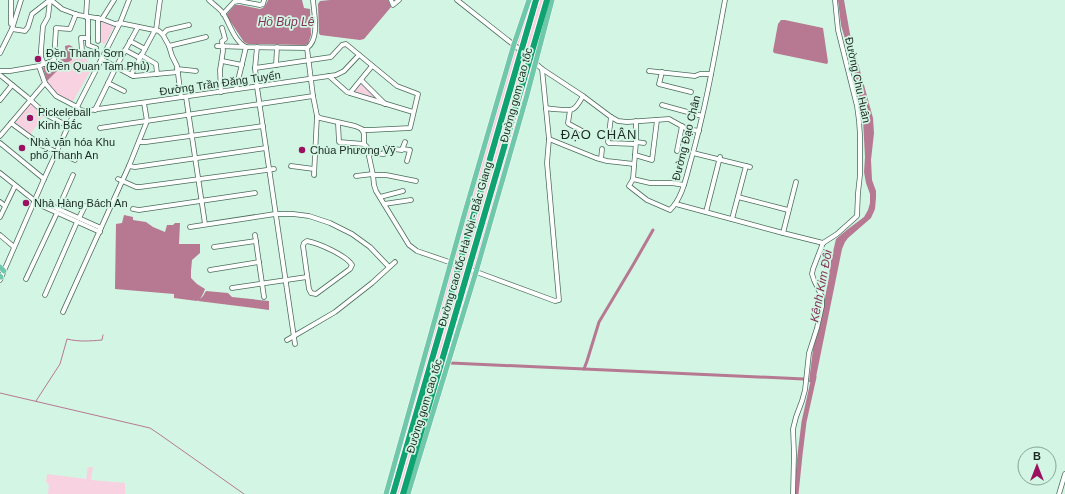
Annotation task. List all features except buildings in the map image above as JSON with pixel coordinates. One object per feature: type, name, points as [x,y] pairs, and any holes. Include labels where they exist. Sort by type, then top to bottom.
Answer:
[{"type":"highway","name":"Đường cao tốc Hà Nội - Bắc Giang","points":[[393,494],[536,0]]},
{"type":"highway","name":"Đường cao tốc Hà Nội - Bắc Giang","points":[[403,494],[546,0]]},
{"type":"main road","name":"Đường gom cao tốc","points":[[386,494],[453,264],[514,44],[529,0]]},
{"type":"main road","name":"Đường gom cao tốc","points":[[408,494],[473,271],[512,149],[533,61],[552,0]]},
{"type":"street","points":[[11,0],[12,29]]},
{"type":"street","points":[[0,53],[12,29],[21,0]]},
{"type":"street","points":[[12,29],[22,31],[26,30],[32,14],[51,0]]},
{"type":"street","points":[[51,0],[62,9],[76,14],[115,24],[120,23],[156,30],[162,34],[169,46],[178,70],[192,136],[205,224]]},
{"type":"street","points":[[44,64],[41,57],[43,26],[48,17],[51,0]]},
{"type":"street","points":[[87,0],[88,45],[96,48]]},
{"type":"street","points":[[98,40],[100,19],[114,0]]},
{"type":"street","points":[[0,278],[2,269],[14,247],[68,126],[120,23],[128,0]]},
{"type":"street","points":[[134,77],[141,57],[156,30],[159,0]]},
{"type":"street","points":[[209,0],[223,14],[240,43],[246,47]]},
{"type":"street","points":[[223,14],[234,2],[239,1],[260,5],[263,4],[264,0]]},
{"type":"street","points":[[217,46],[307,48],[312,44],[315,32],[314,0]]},
{"type":"street","points":[[391,0],[393,5],[399,0]]},
{"type":"street","points":[[457,0],[519,49]]},
{"type":"street","name":"Đường Đạo Chân","points":[[676,204],[684,185],[699,131],[725,0]]},
{"type":"street","name":"Đường Chu Huân","points":[[823,243],[837,234],[857,216],[860,175],[860,135],[858,112],[838,30],[836,0]]},
{"type":"street","points":[[0,71],[10,71],[39,66],[54,60],[56,28],[70,29],[76,14]]},
{"type":"street","points":[[162,34],[168,30],[189,25]]},
{"type":"street","points":[[95,110],[108,82],[138,27]]},
{"type":"street","points":[[220,92],[222,41],[224,39],[222,28]]},
{"type":"street","points":[[169,46],[206,37]]},
{"type":"street","points":[[82,51],[81,38],[88,38]]},
{"type":"street","points":[[1,39],[7,40]]},
{"type":"street","points":[[130,41],[145,49]]},
{"type":"street","points":[[255,68],[331,57],[342,45],[348,44],[397,86],[418,94],[410,128],[362,130],[355,126],[320,118],[318,116]]},
{"type":"street","points":[[236,89],[246,47]]},
{"type":"street","points":[[257,47],[255,68],[257,87],[266,148],[272,169],[276,214],[285,280],[296,344]]},
{"type":"street","points":[[276,65],[277,48]]},
{"type":"street","points":[[307,48],[313,96],[315,98],[318,116],[314,175]]},
{"type":"street","points":[[125,50],[156,64],[157,74]]},
{"type":"street","name":"Đường Trần Đăng Tuyển","points":[[45,83],[56,96],[84,111],[336,75],[344,71],[359,55]]},
{"type":"street","points":[[101,59],[134,77],[178,70],[196,72]]},
{"type":"street","points":[[222,61],[242,65]]},
{"type":"street","points":[[533,61],[542,69],[583,96],[611,118],[622,122],[669,119],[687,129],[699,131]]},
{"type":"street","points":[[0,136],[45,83],[39,66]]},
{"type":"street","points":[[350,93],[372,66]]},
{"type":"street","points":[[473,271],[555,301],[559,300],[547,171],[548,139],[542,69]]},
{"type":"street","points":[[336,82],[344,71]]},
{"type":"street","points":[[649,71],[695,76],[700,74],[711,74]]},
{"type":"street","points":[[662,72],[659,84],[691,92]]},
{"type":"street","points":[[0,75],[47,115],[68,126]]},
{"type":"street","points":[[329,76],[350,93],[414,112]]},
{"type":"street","points":[[361,80],[385,104]]},
{"type":"street","points":[[108,82],[124,91]]},
{"type":"street","points":[[0,100],[12,85]]},
{"type":"street","points":[[100,128],[313,96]]},
{"type":"street","points":[[546,108],[574,109],[583,96]]},
{"type":"street","points":[[63,312],[88,262],[120,180],[129,166],[139,142],[147,121],[144,103]]},
{"type":"street","points":[[693,113],[696,104]]},
{"type":"street","points":[[662,105],[702,116]]},
{"type":"street","points":[[570,110],[568,124],[582,131]]},
{"type":"street","points":[[611,118],[609,143],[644,143]]},
{"type":"street","points":[[635,156],[652,160],[657,120]]},
{"type":"street","points":[[636,121],[633,180],[629,186],[647,200],[670,210],[676,204],[823,243],[812,274],[822,297],[822,306],[809,353],[805,390],[793,428],[793,494]]},
{"type":"street","points":[[338,122],[339,142],[364,144]]},
{"type":"street","points":[[11,123],[41,144],[75,160]]},
{"type":"street","points":[[139,142],[263,126]]},
{"type":"street","points":[[678,151],[682,126]]},
{"type":"street","points":[[362,130],[364,134],[364,144],[367,147],[373,174],[374,185],[407,242],[417,251],[453,264]]},
{"type":"street","points":[[548,139],[607,161],[634,164]]},
{"type":"street","points":[[402,149],[404,142]]},
{"type":"street","points":[[0,143],[44,179]]},
{"type":"street","points":[[129,166],[135,167],[266,148]]},
{"type":"street","points":[[350,151],[384,154],[385,148],[410,150],[407,161]]},
{"type":"street","points":[[601,159],[602,149]]},
{"type":"street","points":[[693,153],[719,158],[748,167],[732,220]]},
{"type":"street","points":[[706,212],[719,158]]},
{"type":"street","points":[[291,166],[314,169]]},
{"type":"street","points":[[120,180],[138,188],[272,169]]},
{"type":"street","points":[[0,173],[40,205],[58,211],[100,230]]},
{"type":"street","points":[[356,176],[373,174],[386,175],[416,181]]},
{"type":"street","points":[[26,279],[73,175]]},
{"type":"street","points":[[633,180],[650,183],[672,183],[684,185]]},
{"type":"street","points":[[783,233],[796,182]]},
{"type":"street","points":[[0,217],[15,186]]},
{"type":"street","points":[[380,197],[403,191]]},
{"type":"street","points":[[133,209],[139,210],[255,193]]},
{"type":"street","points":[[738,197],[788,210]]},
{"type":"street","points":[[384,204],[411,200]]},
{"type":"street","points":[[0,202],[5,206]]},
{"type":"street","points":[[45,296],[85,206]]},
{"type":"street","points":[[190,227],[276,214],[309,216],[344,229],[370,247],[389,267]]},
{"type":"street","points":[[0,235],[14,247]]},
{"type":"street","points":[[255,235],[264,297]]},
{"type":"street","points":[[214,247],[256,241]]},
{"type":"street","points":[[307,241],[329,248],[352,264],[350,269],[316,294],[310,292],[307,277],[303,246],[307,241]]},
{"type":"street","points":[[210,270],[259,262]]},
{"type":"street","points":[[287,340],[335,312],[372,283],[395,262]]},
{"type":"street","points":[[232,288],[307,277]]},
{"type":"street","points":[[1058,494],[1065,474]]},
{"type":"shaded area","points":[[530,0],[534,0],[520,48],[516,43]]},
{"type":"shaded area","points":[[539,0],[544,0],[400,494],[396,494]]},
{"type":"shaded area","points":[[99,19],[115,25],[105,44],[99,42]]},
{"type":"shaded area","points":[[515,49],[519,50],[457,264],[453,260]]},
{"type":"shaded area","points":[[81,55],[85,55],[92,68],[72,103],[56,96],[45,83],[63,65]]},
{"type":"shaded area","points":[[531,60],[533,64],[474,270],[471,269]]},
{"type":"shaded area","points":[[361,83],[376,97],[376,99],[353,93],[353,90]]},
{"type":"shaded area","name":"Pickeleball Kinh Bắc","points":[[30,104],[32,104],[44,115],[30,135],[16,123],[16,121]]},
{"type":"shaded area","points":[[453,265],[456,266],[391,494],[388,494]]},
{"type":"shaded area","points":[[469,271],[473,272],[472,276],[443,368],[407,494]]},
{"type":"shaded area","points":[[88,467],[93,467],[91,480],[125,483],[125,494],[48,494],[49,485],[46,482],[47,474],[86,479]]},
{"type":"water","name":"Hồ Búp Lê","points":[[268,0],[302,0],[304,8],[310,9],[311,35],[308,44],[248,44],[244,42],[228,18],[227,14],[235,5],[260,9],[265,6]]},
{"type":"water","name":"Hồ Búp Lê","points":[[388,0],[391,7],[364,39],[360,40],[320,35],[318,4],[320,1]]},
{"type":"water","points":[[838,0],[844,0],[850,34],[873,118],[874,133],[871,160],[872,180],[876,191],[876,198],[875,209],[871,218],[848,238],[842,249],[815,382],[809,382],[813,349],[823,308],[836,239],[864,217],[870,203],[870,194],[864,172],[865,157],[863,120],[855,74],[841,25]]},
{"type":"water","points":[[781,20],[823,28],[828,62],[827,64],[774,53],[773,51],[778,24]]},
{"type":"water","points":[[69,45],[73,47],[72,60],[63,65],[47,81],[43,68],[47,65],[54,69],[59,68],[60,65],[58,63],[51,65],[50,63],[66,58],[65,46]]},
{"type":"water","points":[[124,215],[133,217],[133,220],[146,222],[165,232],[167,225],[180,223],[179,244],[200,244],[200,253],[192,260],[191,278],[205,289],[200,299],[206,291],[228,293],[232,297],[269,301],[269,310],[174,298],[174,294],[115,289],[116,224],[122,223]]},
{"type":"waterway","points":[[584,369],[599,322],[653,230]]},
{"type":"waterway","points":[[36,401],[60,364],[67,339],[80,341],[102,340],[103,335]]},
{"type":"waterway","points":[[451,363],[804,379]]},
{"type":"waterway","name":"Kênh Kim Đôi","points":[[796,494],[804,422],[814,377]]},
{"type":"waterway","points":[[0,393],[150,428],[244,494]]},
{"type":"place","name":"Đền Thanh Sơn (Đền Quan Tam Phủ)","points":[[38,59]]},
{"type":"place","name":"Pickeleball Kinh Bắc","points":[[30,118]]},
{"type":"place","name":"Nhà văn hóa Khu phố Thanh An","points":[[22,148]]},
{"type":"place","name":"Chùa Phương Vỹ","points":[[302,150]]},
{"type":"place","name":"Nhà Hàng Bách An","points":[[26,203]]},
{"type":"district","name":"ĐẠO CHÂN","points":[[599,134]]}]
